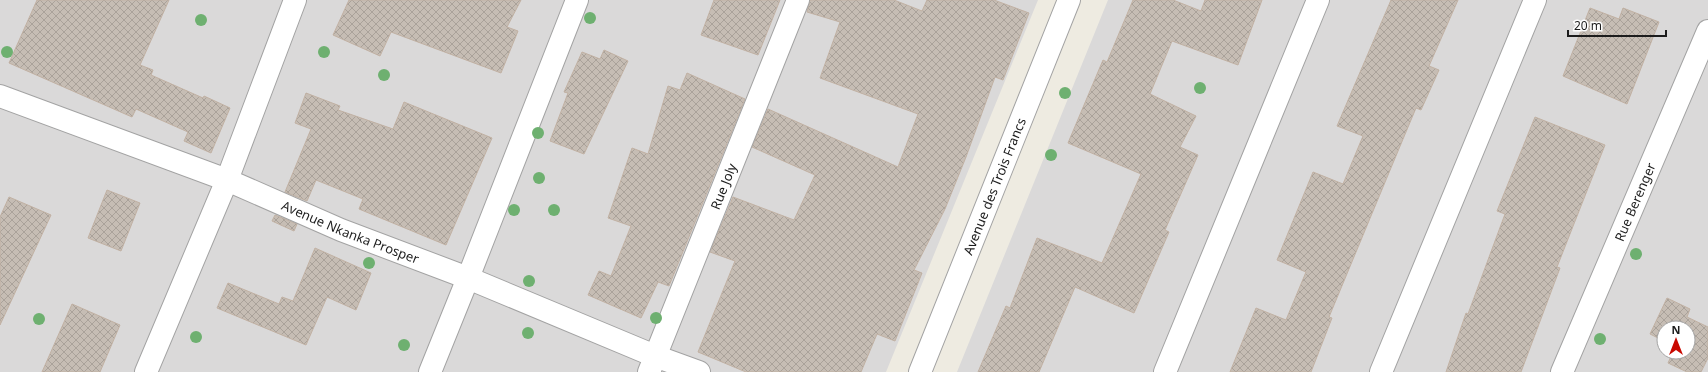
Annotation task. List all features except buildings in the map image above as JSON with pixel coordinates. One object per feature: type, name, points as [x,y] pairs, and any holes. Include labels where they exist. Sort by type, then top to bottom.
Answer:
[{"type":"street","points":[[146,372],[227,180],[295,0]]},
{"type":"street","points":[[430,372],[577,0]]},
{"type":"street","name":"Rue Joly","points":[[652,364],[798,0]]},
{"type":"street","name":"Avenue des Trois Francs","points":[[920,372],[1069,0]]},
{"type":"street","points":[[1165,372],[1318,0]]},
{"type":"street","points":[[1381,372],[1535,0]]},
{"type":"street","name":"Rue Berenger","points":[[1562,372],[1708,31]]},
{"type":"street","name":"Avenue Nkanka Prosper","points":[[0,96],[227,180],[341,230],[468,278],[652,364],[699,372]]},
{"type":"shaded area","points":[[0,0],[1038,0],[886,372],[0,372]]},
{"type":"shaded area","points":[[1108,0],[1708,0],[1708,372],[957,372]]}]
